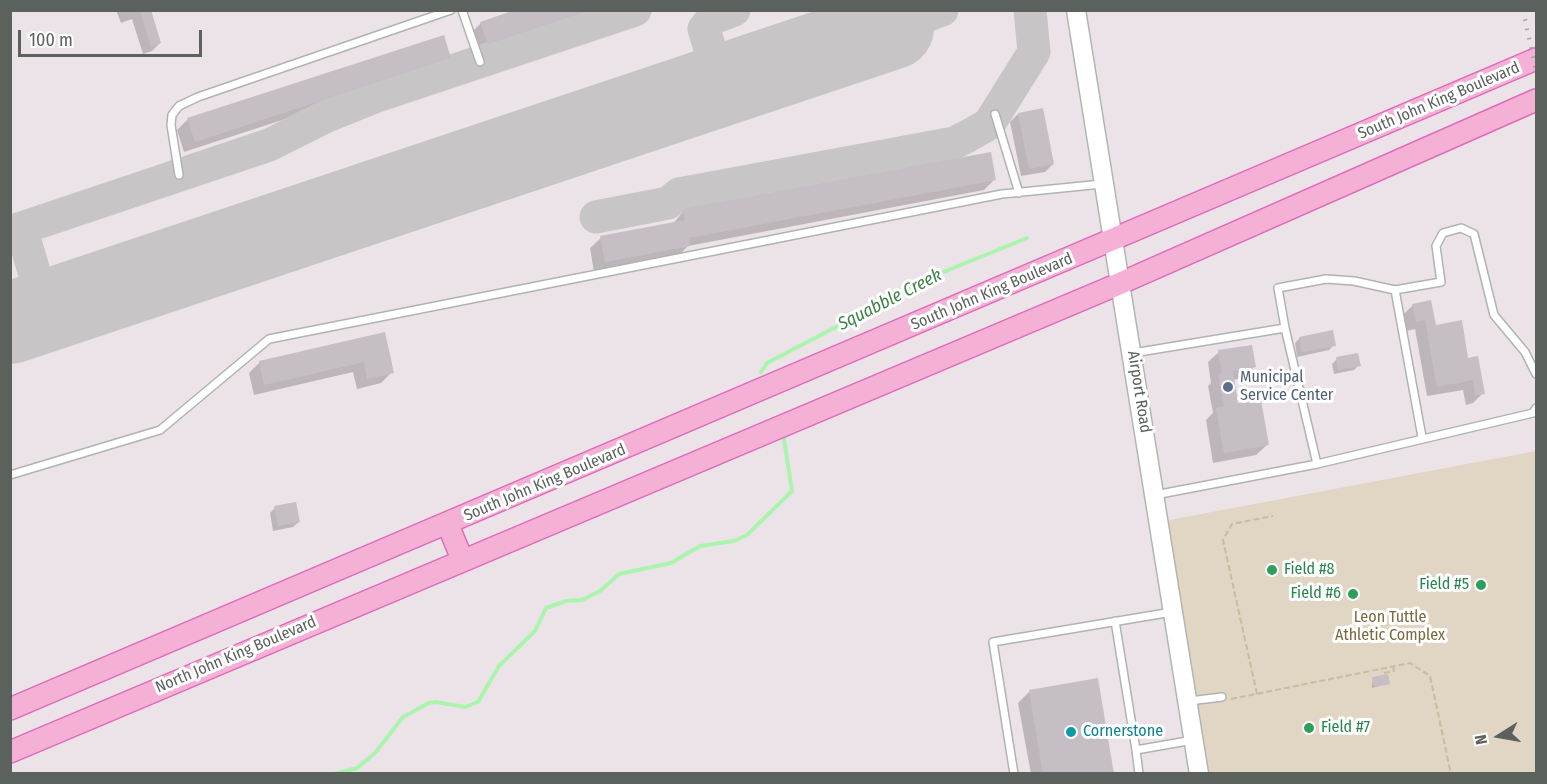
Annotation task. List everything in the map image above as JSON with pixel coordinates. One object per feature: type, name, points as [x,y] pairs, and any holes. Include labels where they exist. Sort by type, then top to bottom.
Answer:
[{"type":"main road","name":"South John King Boulevard","points":[[448,525],[1536,59]]},
{"type":"main road","points":[[10,709],[448,525],[462,559],[1120,283],[1536,100]]},
{"type":"main road","name":"North John King Boulevard","points":[[10,752],[462,559]]},
{"type":"street","name":"Airport Road","points":[[1077,10],[1198,774]]},
{"type":"lane","points":[[179,175],[171,125],[172,115],[179,106],[198,97],[451,10]]},
{"type":"lane","points":[[462,10],[480,62]]},
{"type":"lane","points":[[995,114],[1019,193]]},
{"type":"lane","points":[[10,475],[160,430],[269,339],[1019,193],[1104,184]]},
{"type":"lane","points":[[1317,464],[1285,328],[1278,288],[1326,279],[1354,281],[1395,290],[1441,282],[1436,246],[1443,233],[1461,228],[1474,234],[1494,315],[1525,352],[1536,374]]},
{"type":"lane","points":[[1395,290],[1422,437]]},
{"type":"lane","points":[[1133,353],[1285,328]]},
{"type":"lane","points":[[1155,495],[1317,464],[1422,437],[1533,413],[1536,408]]},
{"type":"lane","points":[[1014,774],[993,642],[1173,611]]},
{"type":"lane","points":[[1115,621],[1139,774]]},
{"type":"lane","points":[[1187,702],[1222,698]]},
{"type":"lane","points":[[1136,750],[1193,740]]},
{"type":"path","points":[[1257,694],[1223,540],[1232,525],[1273,516]]},
{"type":"path","points":[[1222,698],[1257,694],[1410,663],[1430,676],[1451,774]]},
{"type":"path","points":[[1384,673],[1394,671],[1393,666]]},
{"type":"path","points":[[1378,669],[1379,674]]},
{"type":"green space","name":"Leon Tuttle Athletic Complex","points":[[1536,451],[1536,773],[1208,773],[1164,521]]},
{"type":"building","points":[[140,10],[151,10],[161,43],[151,47]]},
{"type":"building","points":[[515,10],[584,10],[584,12],[488,44],[480,22]]},
{"type":"building","points":[[444,35],[451,58],[195,142],[187,118]]},
{"type":"building","points":[[1043,108],[1054,164],[1029,169],[1018,113]]},
{"type":"building","points":[[991,152],[996,180],[689,238],[690,246],[605,262],[600,236],[685,220],[683,209]]},
{"type":"building","points":[[1431,300],[1436,325],[1462,320],[1468,358],[1478,356],[1485,394],[1475,395],[1473,380],[1437,387],[1425,320],[1416,322],[1412,304]]},
{"type":"building","points":[[1333,330],[1336,346],[1302,352],[1299,337]]},
{"type":"building","points":[[385,332],[394,373],[367,379],[364,362],[264,385],[259,361]]},
{"type":"building","name":"Municipal Service Center","points":[[1252,345],[1256,367],[1233,371],[1238,403],[1261,400],[1269,445],[1224,453],[1216,408],[1224,406],[1218,374],[1222,373],[1218,350]]},
{"type":"building","points":[[1358,353],[1361,366],[1338,370],[1336,357]]},
{"type":"building","points":[[296,502],[300,522],[278,526],[274,506]]},
{"type":"building","points":[[1388,674],[1390,684],[1374,687],[1372,677]]},
{"type":"building","name":"Cornerstone","points":[[1098,678],[1114,774],[1043,774],[1029,690]]},
{"type":"waterway","name":"Squabble Creek","points":[[761,372],[767,363],[936,275],[1027,238]]},
{"type":"waterway","name":"Squabble Creek","points":[[334,774],[357,768],[375,753],[403,717],[429,703],[465,707],[478,702],[499,666],[535,631],[546,608],[566,601],[582,600],[600,591],[619,574],[671,563],[700,546],[734,541],[747,535],[792,491],[784,439]]},
{"type":"taxiway","points":[[10,232],[269,145],[325,117],[377,96],[635,10]]},
{"type":"taxiway","points":[[721,85],[704,29],[713,18],[734,10]]},
{"type":"taxiway","points":[[893,28],[942,10]]},
{"type":"taxiway","points":[[596,217],[668,203],[679,194],[954,143],[989,124],[1034,52],[1030,10]]},
{"type":"taxiway","points":[[21,228],[46,311]]},
{"type":"runway","points":[[10,323],[893,28]]},
{"type":"railway","points":[[1523,10],[1536,71]]},
{"type":"place","name":"Municipal Service Center","points":[[1228,387]]},
{"type":"place","name":"Field #8","points":[[1272,570]]},
{"type":"place","name":"Field #5","points":[[1481,585]]},
{"type":"place","name":"Field #6","points":[[1353,594]]},
{"type":"place","name":"Field #7","points":[[1309,728]]},
{"type":"place","name":"Cornerstone","points":[[1071,732]]}]
